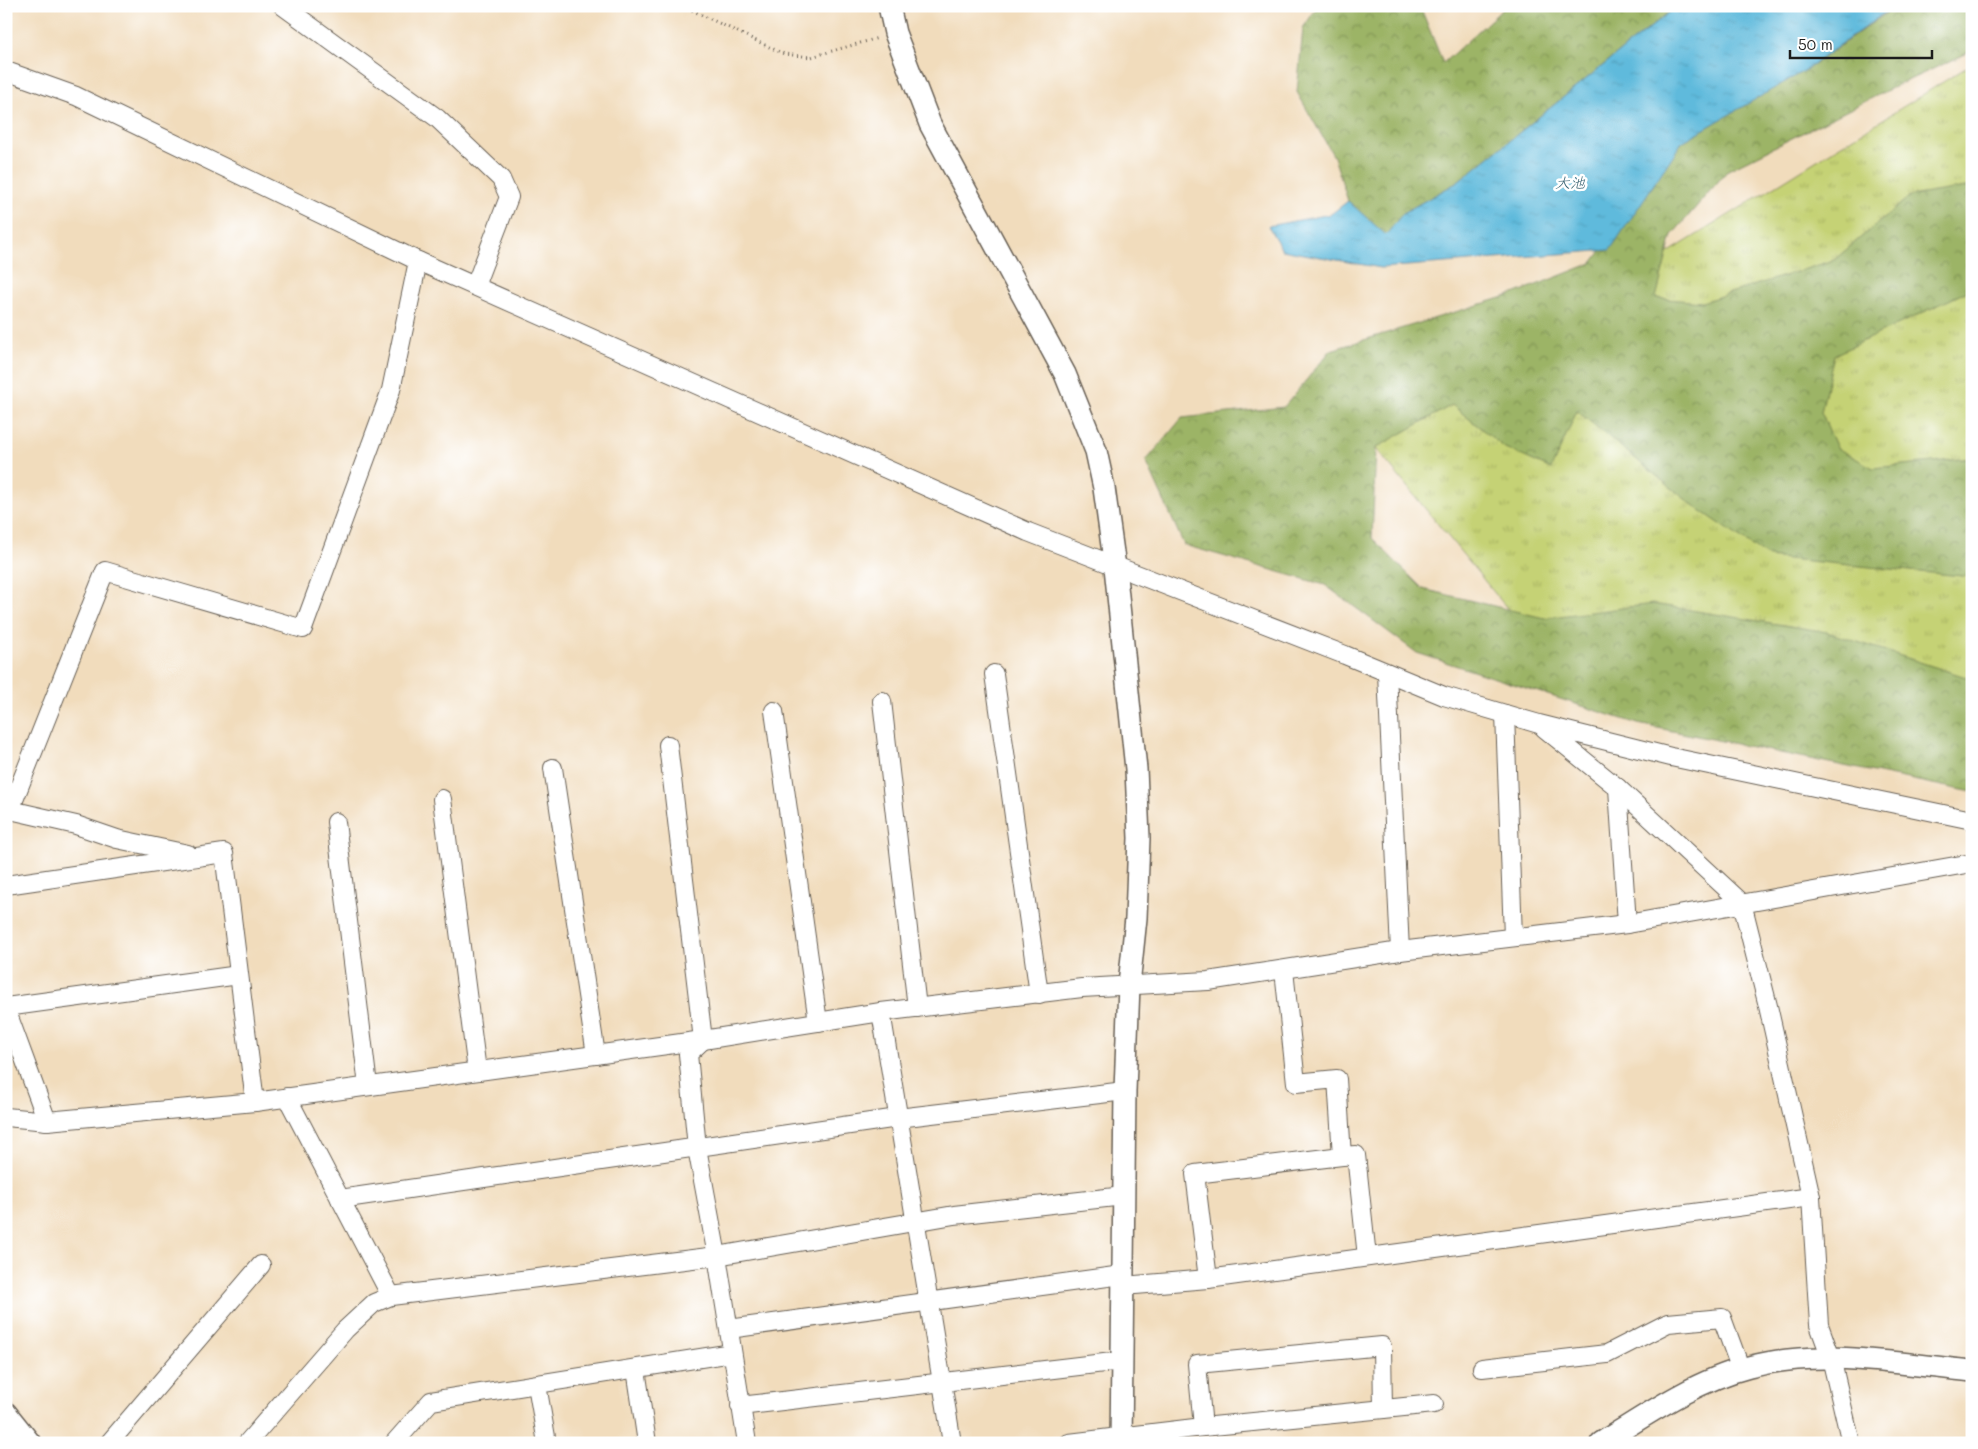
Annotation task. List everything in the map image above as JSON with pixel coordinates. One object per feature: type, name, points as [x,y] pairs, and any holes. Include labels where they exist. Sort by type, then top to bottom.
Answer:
[{"type":"street","points":[[283,6],[438,118],[501,179],[509,197],[475,286]]},
{"type":"street","points":[[889,6],[895,33],[930,124],[1065,374],[1086,421],[1096,451],[1104,488],[1115,567],[1136,769],[1139,838],[1136,918],[1128,985],[1121,1440]]},
{"type":"street","points":[[6,71],[76,96],[418,261],[1028,532],[1346,655],[1444,696],[1539,724],[1671,757],[1972,820]]},
{"type":"street","points":[[198,856],[117,839],[76,825],[8,809],[105,571],[302,629],[391,390],[418,261]]},
{"type":"street","points":[[1386,673],[1400,951]]},
{"type":"street","points":[[994,674],[1039,994]]},
{"type":"street","points":[[882,701],[917,1008]]},
{"type":"street","points":[[774,711],[818,1022]]},
{"type":"street","points":[[1505,714],[1513,938]]},
{"type":"street","points":[[1539,724],[1618,788],[1742,903],[1768,1006],[1811,1197],[1819,1326],[1831,1358],[1851,1443]]},
{"type":"street","points":[[668,745],[702,1040]]},
{"type":"street","points":[[553,768],[596,1055]]},
{"type":"street","points":[[1618,788],[1626,924]]},
{"type":"street","points":[[442,799],[477,1071]]},
{"type":"street","points":[[336,822],[368,1086]]},
{"type":"street","points":[[6,885],[224,852],[255,1102]]},
{"type":"street","points":[[6,1117],[47,1121],[255,1102],[702,1040],[881,1012],[1128,985],[1208,981],[1400,951],[1626,924],[1972,863]]},
{"type":"street","points":[[1284,970],[1296,1083],[1337,1079],[1342,1156]]},
{"type":"street","points":[[47,1121],[6,1008],[239,975]]},
{"type":"street","points":[[881,1012],[952,1443]]},
{"type":"street","points":[[702,1040],[688,1054],[697,1148],[717,1256],[747,1443]]},
{"type":"street","points":[[340,1199],[898,1118],[1125,1091]]},
{"type":"street","points":[[287,1097],[391,1296]]},
{"type":"street","points":[[1208,1279],[1195,1174],[1356,1155],[1367,1257]]},
{"type":"street","points":[[247,1443],[345,1330],[374,1303],[391,1296],[717,1256],[954,1215],[1124,1196]]},
{"type":"street","points":[[729,1329],[928,1300],[1122,1280],[1208,1279],[1811,1197]]},
{"type":"street","points":[[109,1443],[262,1265]]},
{"type":"street","points":[[1482,1368],[1607,1354],[1668,1323],[1722,1318],[1741,1370]]},
{"type":"street","points":[[1202,1427],[1197,1364],[1382,1346],[1383,1409]]},
{"type":"street","points":[[394,1443],[431,1402],[732,1353]]},
{"type":"street","points":[[1601,1443],[1672,1401],[1711,1381],[1741,1370],[1796,1359],[1831,1358],[1972,1371]]},
{"type":"street","points":[[740,1406],[1121,1361]]},
{"type":"street","points":[[636,1369],[647,1443]]},
{"type":"street","points":[[537,1385],[546,1443]]},
{"type":"street","points":[[1069,1443],[1121,1440],[1202,1427],[1434,1404]]},
{"type":"street","points":[[6,1413],[30,1443]]},
{"type":"path","points":[[683,6],[784,54],[810,57],[895,33]]},
{"type":"green space","points":[[1318,6],[1420,6],[1443,63],[1506,6],[1677,6],[1458,182],[1414,207],[1386,236],[1348,201],[1334,157],[1297,92],[1303,28]]},
{"type":"green space","points":[[1896,6],[1972,6],[1972,51],[1898,85],[1728,170],[1672,235],[1656,298],[1702,302],[1834,260],[1910,196],[1972,186],[1972,289],[1834,355],[1821,412],[1837,448],[1873,468],[1972,458],[1972,577],[1768,557],[1690,503],[1577,411],[1551,469],[1505,448],[1452,405],[1376,448],[1372,538],[1423,589],[1544,618],[1653,604],[1827,632],[1972,679],[1972,792],[1638,724],[1417,653],[1325,585],[1184,545],[1146,461],[1182,418],[1284,407],[1331,350],[1511,295],[1592,263],[1682,142],[1816,63]]},
{"type":"green space","points":[[1972,64],[1972,721],[1543,652],[1368,439]]},
{"type":"water","name":"大池","points":[[1677,6],[1894,6],[1804,71],[1682,142],[1610,250],[1381,268],[1282,250],[1268,226],[1331,214],[1348,201],[1386,235],[1403,213],[1458,182]]}]
